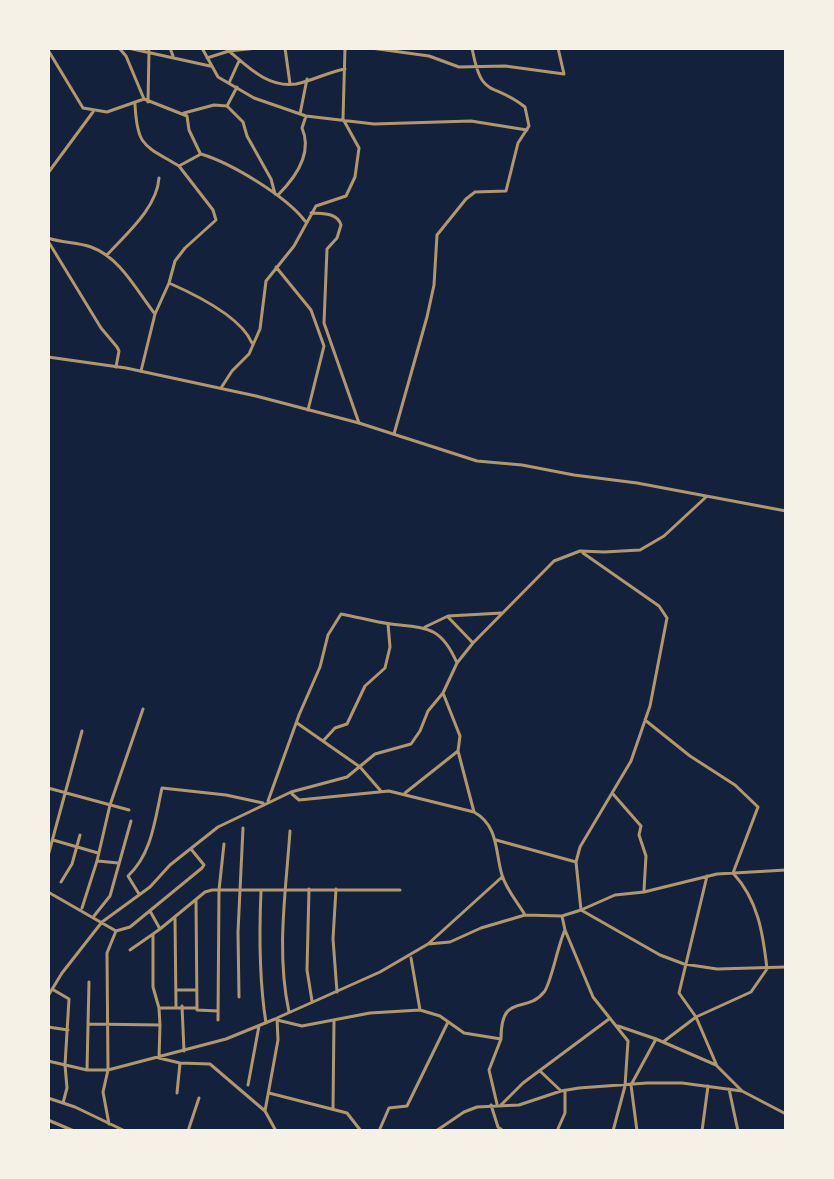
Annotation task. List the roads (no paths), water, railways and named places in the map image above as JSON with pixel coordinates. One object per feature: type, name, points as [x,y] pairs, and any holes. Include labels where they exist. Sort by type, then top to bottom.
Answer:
[{"type":"street","points":[[119,48],[126,56],[144,99],[182,114],[189,120],[189,130],[201,154]]},
{"type":"street","points":[[128,48],[210,66]]},
{"type":"street","points":[[170,48],[173,56]]},
{"type":"street","points":[[202,48],[218,77],[254,98],[306,116],[374,124],[471,121],[527,130]]},
{"type":"street","points":[[219,48],[219,54]]},
{"type":"street","points":[[207,58],[229,51],[257,48]]},
{"type":"street","points":[[285,48],[290,84]]},
{"type":"street","points":[[221,388],[232,371],[247,358],[253,346],[261,324],[266,281],[294,246],[305,221],[316,206],[346,196],[355,177],[359,148],[343,119],[345,48]]},
{"type":"street","points":[[371,48],[429,56],[455,67],[505,66],[564,74],[558,48]]},
{"type":"street","points":[[394,436],[434,285],[437,235],[475,192],[506,191],[518,143],[529,126],[525,107],[485,86],[475,66],[472,48]]},
{"type":"street","points":[[48,50],[83,108],[107,112],[144,99]]},
{"type":"street","points":[[148,102],[149,51]]},
{"type":"street","points":[[229,51],[257,75],[278,83],[290,84],[345,69]]},
{"type":"street","points":[[229,83],[239,60]]},
{"type":"street","points":[[300,114],[307,79]]},
{"type":"street","points":[[227,106],[237,87]]},
{"type":"street","points":[[135,104],[136,130],[141,139],[158,155],[179,166],[213,210],[216,220],[182,251],[170,270],[169,283],[155,314],[141,371]]},
{"type":"street","points":[[182,114],[214,105],[227,106],[243,122],[276,194]]},
{"type":"street","points":[[48,173],[93,112]]},
{"type":"street","points":[[276,194],[285,188],[307,152],[302,128],[306,116]]},
{"type":"street","points":[[179,166],[201,154],[217,159],[276,194],[296,209],[305,221]]},
{"type":"street","points":[[107,255],[149,205],[159,178]]},
{"type":"street","points":[[311,213],[331,214],[341,225],[337,238],[327,249],[324,323],[359,423]]},
{"type":"street","points":[[48,239],[88,246],[107,255],[155,314]]},
{"type":"street","points":[[48,239],[101,328],[117,347],[116,367]]},
{"type":"street","points":[[276,267],[311,310],[324,346],[308,410]]},
{"type":"street","points":[[169,283],[203,300],[239,325],[248,333],[253,346]]},
{"type":"street","points":[[48,357],[141,371],[221,388],[359,423],[477,461],[522,465],[786,511]]},
{"type":"street","points":[[48,996],[102,922],[226,821],[291,792],[347,777],[383,750],[411,744],[428,711],[443,693],[457,663],[554,561],[580,551],[640,550],[664,536],[707,496]]},
{"type":"street","points":[[580,551],[659,606],[667,615],[645,720],[631,761],[613,794],[590,825],[580,847],[576,862],[581,910]]},
{"type":"street","points":[[425,627],[448,616],[502,613]]},
{"type":"street","points":[[266,802],[320,667],[325,643],[341,614],[388,624],[425,627],[442,637],[457,663]]},
{"type":"street","points":[[448,616],[473,643]]},
{"type":"street","points":[[324,740],[335,728],[347,724],[365,686],[385,668],[390,647],[388,624]]},
{"type":"street","points":[[443,693],[460,736],[458,751],[474,812]]},
{"type":"street","points":[[82,909],[110,805],[143,709]]},
{"type":"street","points":[[645,720],[690,756],[735,785],[757,805],[758,810],[733,873]]},
{"type":"street","points":[[297,723],[360,767],[381,791]]},
{"type":"street","points":[[48,856],[82,731]]},
{"type":"street","points":[[405,793],[458,751]]},
{"type":"street","points":[[48,788],[129,810]]},
{"type":"street","points":[[139,894],[128,877],[148,846],[162,788],[266,802]]},
{"type":"street","points":[[291,792],[295,799],[300,800],[381,791],[405,793],[436,805],[474,812],[484,820],[496,840],[502,877],[525,915]]},
{"type":"street","points":[[613,794],[641,826],[639,835],[646,856],[644,892]]},
{"type":"street","points":[[94,916],[110,896],[131,821]]},
{"type":"street","points":[[239,997],[239,892],[243,828]]},
{"type":"street","points":[[289,1012],[283,971],[290,831]]},
{"type":"street","points":[[48,834],[98,853]]},
{"type":"street","points":[[61,882],[72,864],[80,835]]},
{"type":"street","points":[[496,840],[576,862]]},
{"type":"street","points":[[218,1020],[219,890],[224,844]]},
{"type":"street","points":[[48,892],[116,931],[130,927],[202,868],[204,865],[191,849]]},
{"type":"street","points":[[97,861],[118,863]]},
{"type":"street","points":[[428,944],[450,942],[481,928],[525,915],[562,916],[615,895],[644,892],[707,876],[786,870]]},
{"type":"street","points":[[663,1042],[696,1017],[751,992],[767,969],[756,910],[745,886],[733,873]]},
{"type":"street","points":[[707,876],[679,993],[696,1017],[717,1066]]},
{"type":"street","points":[[48,1061],[87,1070],[108,1070],[226,1039],[277,1019],[410,956],[428,944],[502,877]]},
{"type":"street","points":[[309,889],[307,970],[312,1001]]},
{"type":"street","points":[[336,889],[333,939],[337,992]]},
{"type":"street","points":[[130,950],[205,892],[400,890]]},
{"type":"street","points":[[261,891],[259,950],[266,1023]]},
{"type":"street","points":[[196,900],[197,1008]]},
{"type":"street","points":[[581,910],[655,952],[684,964],[717,969],[786,967]]},
{"type":"street","points":[[150,911],[160,929]]},
{"type":"street","points":[[562,916],[593,997],[628,1041],[625,1086],[613,1131]]},
{"type":"street","points":[[175,918],[176,1006]]},
{"type":"street","points":[[503,1131],[498,1127],[497,1105],[489,1070],[501,1039],[502,1020],[507,1011],[546,990],[555,953],[565,930]]},
{"type":"street","points":[[109,1124],[103,1092],[108,1070],[107,953],[116,931]]},
{"type":"street","points":[[153,934],[153,987],[160,1025],[159,1058]]},
{"type":"street","points":[[410,956],[420,1010]]},
{"type":"street","points":[[87,1070],[89,982]]},
{"type":"street","points":[[52,989],[69,999],[65,1065],[67,1088],[63,1103]]},
{"type":"street","points":[[176,990],[197,990]]},
{"type":"street","points":[[159,1008],[182,1006],[197,1008],[199,1012],[218,1011]]},
{"type":"street","points":[[182,1006],[184,1051]]},
{"type":"street","points":[[277,1019],[302,1026],[370,1013],[420,1010],[464,1033],[501,1039]]},
{"type":"street","points":[[265,1111],[278,1040],[277,1019]]},
{"type":"street","points":[[497,1105],[609,1019]]},
{"type":"street","points":[[333,1109],[334,1020]]},
{"type":"street","points":[[379,1131],[389,1108],[407,1106],[448,1022]]},
{"type":"street","points":[[88,1024],[160,1025]]},
{"type":"street","points":[[248,1085],[259,1026]]},
{"type":"street","points":[[616,1026],[656,1039],[717,1066],[742,1091],[786,1114]]},
{"type":"street","points":[[48,1027],[68,1030]]},
{"type":"street","points":[[637,1131],[631,1085],[656,1039]]},
{"type":"street","points":[[159,1058],[180,1063],[210,1064],[265,1111],[276,1131]]},
{"type":"street","points":[[177,1093],[180,1063]]},
{"type":"street","points":[[540,1071],[563,1091],[566,1109],[557,1131]]},
{"type":"street","points":[[436,1131],[470,1109],[519,1105],[563,1091],[666,1082],[742,1091]]},
{"type":"street","points":[[702,1131],[708,1086]]},
{"type":"street","points":[[729,1089],[738,1131]]},
{"type":"street","points":[[268,1092],[351,1116],[361,1131]]},
{"type":"street","points":[[48,1098],[114,1129],[125,1131]]},
{"type":"street","points":[[188,1131],[199,1098]]},
{"type":"street","points":[[48,1120],[74,1131]]}]
